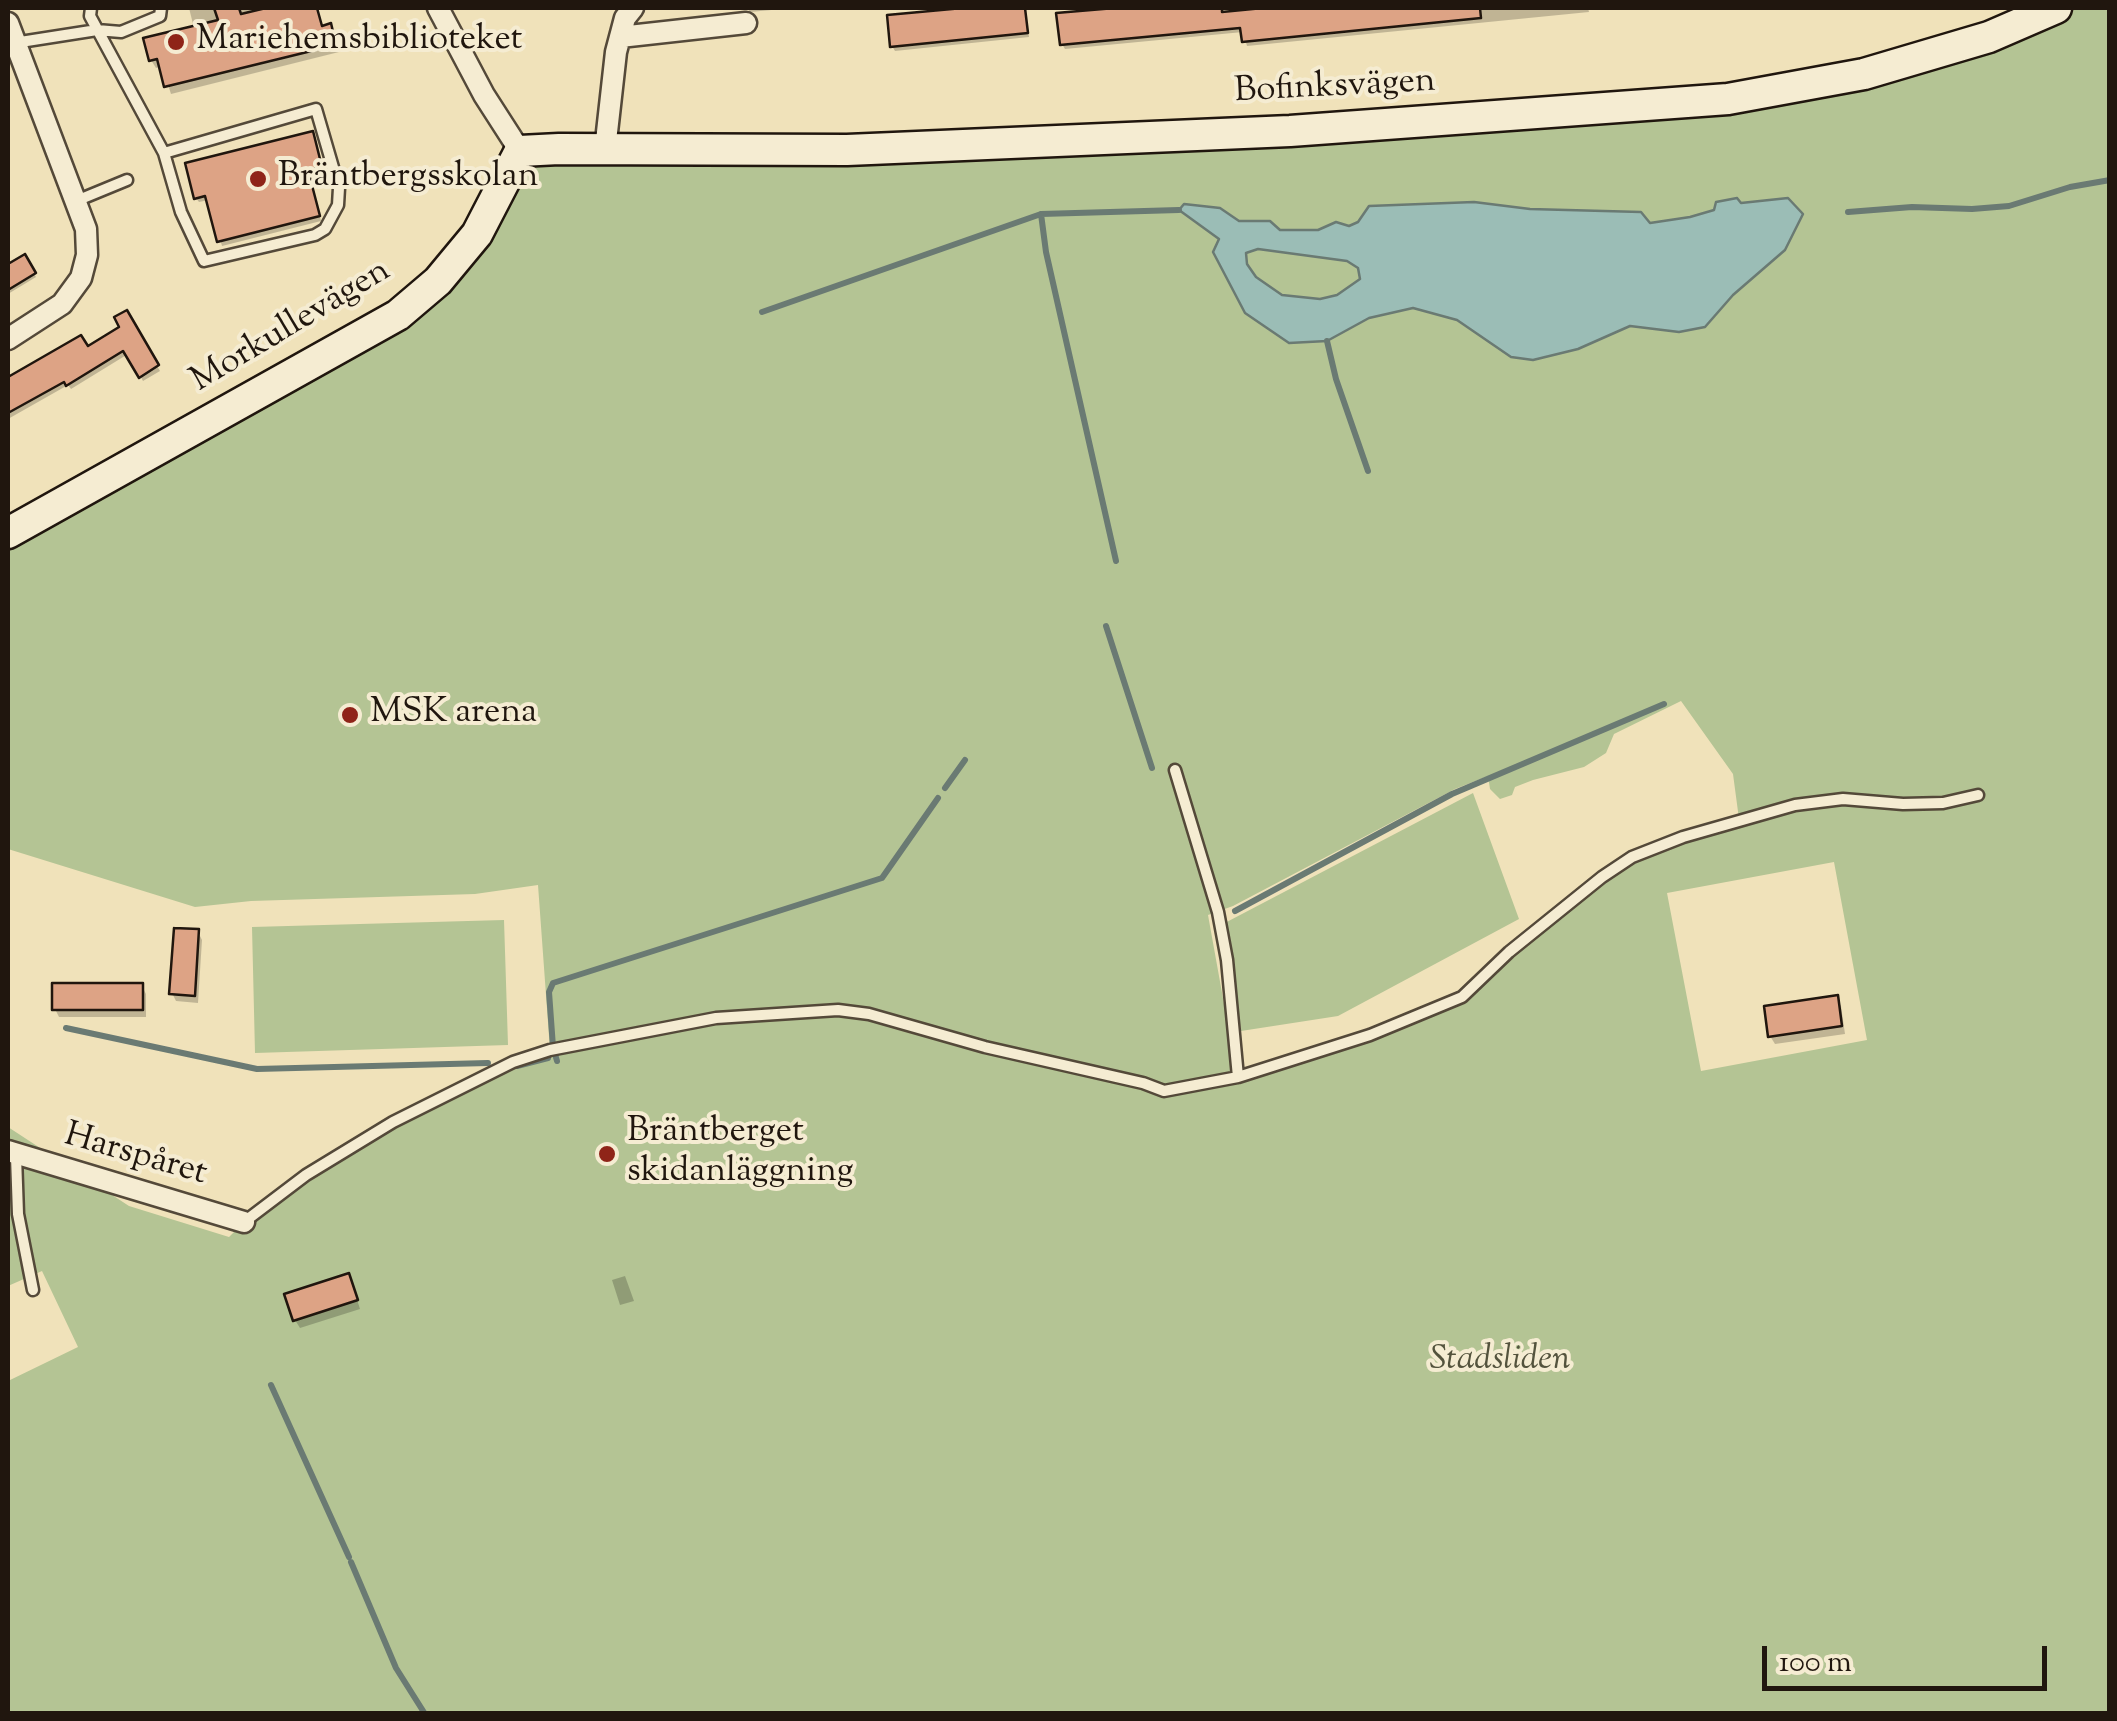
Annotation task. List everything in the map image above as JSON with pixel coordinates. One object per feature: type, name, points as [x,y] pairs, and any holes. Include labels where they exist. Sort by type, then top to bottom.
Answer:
[{"type":"street","points":[[438,8],[484,95],[520,152]]},
{"type":"street","points":[[605,150],[620,37],[625,18],[633,8]]},
{"type":"street","name":"Bofinksvägen","points":[[520,152],[846,150],[1290,131],[1728,100],[1864,74],[1989,37],[2055,8]]},
{"type":"street","points":[[620,37],[746,23]]},
{"type":"street","points":[[8,339],[62,304],[80,278],[87,255],[86,228],[9,37]]},
{"type":"street","name":"Morkullevägen","points":[[8,533],[398,315],[438,280],[476,234],[520,152]]},
{"type":"street","name":"Harspåret","points":[[12,1154],[244,1222]]},
{"type":"lane","points":[[91,8],[90,16],[164,154],[181,212],[204,261],[315,235],[326,229],[338,205],[338,188],[316,108],[164,154]]},
{"type":"lane","points":[[9,37],[97,30],[121,32],[160,16],[161,8]]},
{"type":"lane","points":[[76,201],[127,180]]},
{"type":"lane","points":[[1175,770],[1218,912],[1227,960],[1238,1077]]},
{"type":"lane","points":[[244,1222],[306,1174],[392,1122],[513,1062],[550,1050],[716,1018],[838,1010],[869,1014],[986,1048],[1164,1091],[1238,1077],[1370,1035],[1462,997],[1509,952],[1632,857],[1794,804],[1843,799],[1942,803],[1978,795]]},
{"type":"lane","points":[[12,1154],[18,1214],[33,1290]]},
{"type":"green space","name":"Stadsliden","points":[[2056,8],[2109,8],[2109,1713],[8,1713],[8,1381],[78,1347],[42,1271],[8,1286],[8,1127],[129,1206],[229,1237],[244,1222],[393,1122],[550,1050],[538,885],[475,894],[251,901],[195,907],[8,849],[8,533],[398,315],[520,151],[1728,99]],"holes":[[[1681,701],[1733,774],[1739,819],[1632,857],[1509,952],[1462,997],[1237,1076],[1208,915],[1233,906],[1455,789],[1488,776],[1490,789],[1500,799],[1533,780],[1584,767],[1606,753],[1614,734]],[[1834,862],[1867,1040],[1701,1071],[1667,893]]]},
{"type":"green space","points":[[1473,793],[1519,919],[1338,1016],[1241,1031],[1221,925]]},
{"type":"green space","points":[[504,920],[508,1045],[255,1053],[252,927]]},
{"type":"water","points":[[1788,198],[1803,214],[1785,250],[1733,295],[1705,327],[1679,332],[1630,326],[1578,349],[1533,360],[1511,357],[1457,320],[1413,308],[1369,318],[1327,341],[1289,343],[1245,313],[1213,252],[1219,239],[1179,210],[1184,204],[1220,208],[1239,221],[1270,221],[1280,230],[1318,230],[1336,222],[1349,226],[1358,222],[1369,206],[1474,202],[1530,209],[1641,212],[1650,223],[1714,210],[1716,202]],"holes":[[[1258,249],[1347,261],[1358,268],[1360,279],[1337,295],[1320,299],[1282,295],[1256,277],[1247,264],[1246,253]]]},
{"type":"building","points":[[214,8],[239,8],[241,14],[266,8],[317,8],[322,26],[331,23],[336,45],[164,87],[157,59],[149,61],[143,38],[218,20]]},
{"type":"building","points":[[963,8],[1025,8],[1028,33],[890,47],[887,15]]},
{"type":"building","points":[[1115,8],[1222,8],[1222,12],[1263,8],[1480,8],[1481,18],[1242,42],[1240,28],[1060,45],[1056,13]]},
{"type":"building","points":[[313,131],[322,167],[308,170],[320,216],[217,242],[205,196],[194,199],[185,163]]},
{"type":"building","points":[[25,254],[36,273],[8,290],[8,264]]},
{"type":"building","points":[[127,310],[159,365],[139,378],[123,351],[66,386],[64,382],[8,413],[8,377],[81,335],[88,346],[119,327],[114,317]]},
{"type":"building","points":[[174,928],[199,929],[195,996],[169,994]]},
{"type":"building","points":[[52,983],[143,983],[143,1010],[52,1010]]},
{"type":"building","points":[[1838,995],[1842,1026],[1768,1037],[1764,1006]]},
{"type":"building","points":[[349,1273],[358,1300],[293,1321],[284,1294]]},
{"type":"waterway","points":[[1848,212],[2009,206],[2070,187],[2110,180]]},
{"type":"waterway","points":[[762,312],[1041,214],[1179,210]]},
{"type":"waterway","points":[[1041,214],[1046,252],[1116,561]]},
{"type":"waterway","points":[[1327,341],[1368,471]]},
{"type":"waterway","points":[[1106,626],[1152,768]]},
{"type":"waterway","points":[[1235,911],[1452,794],[1664,704]]},
{"type":"waterway","points":[[945,788],[965,760]]},
{"type":"waterway","points":[[553,1047],[549,992],[553,983],[882,878],[938,798]]},
{"type":"waterway","points":[[66,1028],[257,1069],[488,1063]]},
{"type":"waterway","points":[[555,1054],[557,1061]]},
{"type":"waterway","points":[[517,1066],[548,1058]]},
{"type":"waterway","points":[[271,1385],[349,1557]]},
{"type":"waterway","points":[[351,1562],[396,1668],[425,1714]]},
{"type":"place","name":"Mariehemsbiblioteket","points":[[176,42]]},
{"type":"place","name":"Bräntbergsskolan","points":[[258,179]]},
{"type":"place","name":"MSK arena","points":[[350,715]]},
{"type":"place","name":"Bräntberget skidanläggning","points":[[607,1154]]}]
